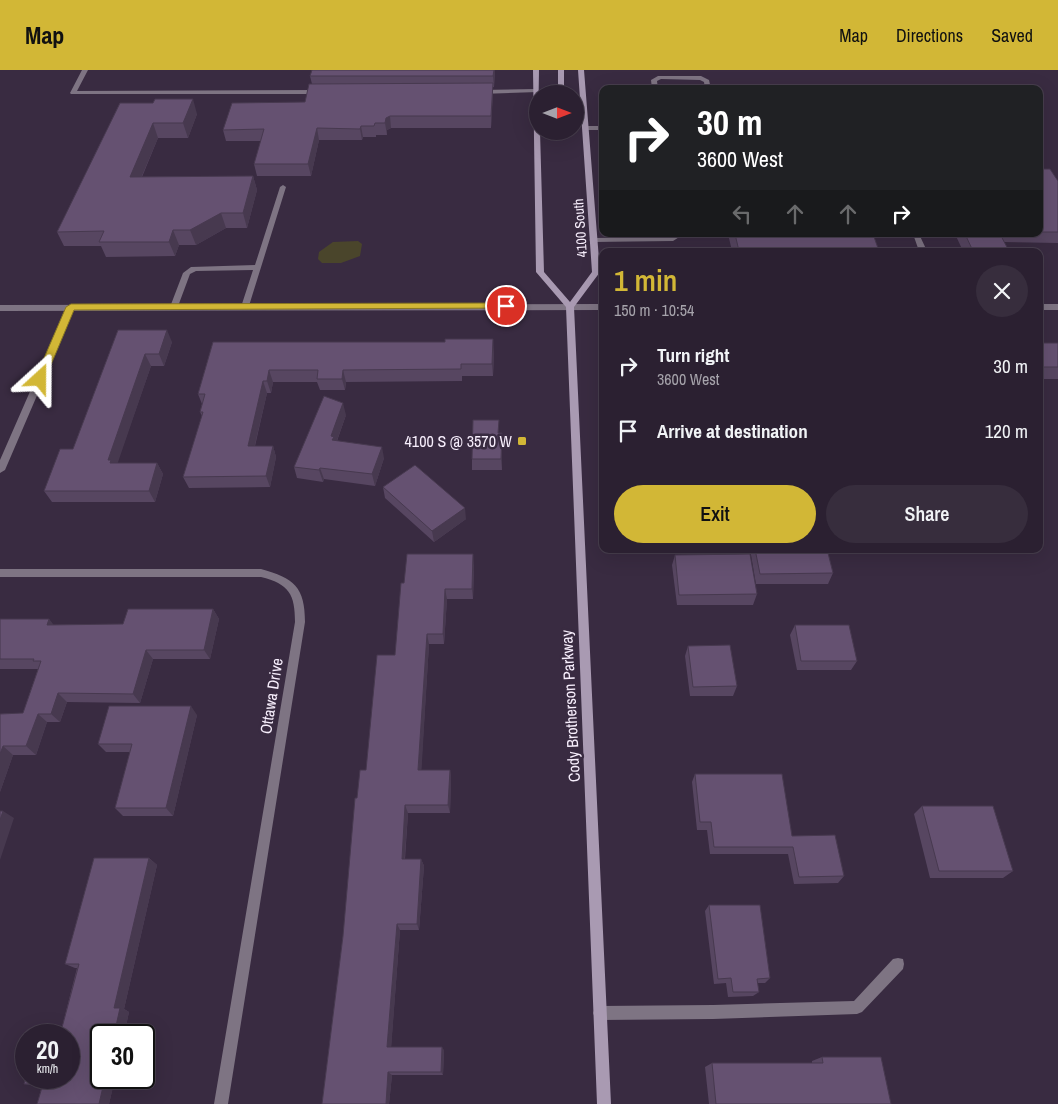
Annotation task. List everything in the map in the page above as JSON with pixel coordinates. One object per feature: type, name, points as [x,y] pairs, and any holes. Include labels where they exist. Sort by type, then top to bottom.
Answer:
[{"type":"main road","points":[[536,70],[536,85]]},
{"type":"main road","points":[[560,70],[561,85]]},
{"type":"main road","name":"4100 South","points":[[570,307],[596,272],[581,70]]},
{"type":"main road","points":[[537,140],[540,272],[570,307]]},
{"type":"main road","name":"Cody Brotherson Parkway","points":[[570,307],[604,1104]]},
{"type":"street","points":[[85,70],[73,93],[326,92]]},
{"type":"street","points":[[655,85],[654,80],[660,77],[701,78],[706,81],[707,85]]},
{"type":"street","points":[[473,92],[529,91]]},
{"type":"street","points":[[585,127],[599,128]]},
{"type":"street","points":[[245,307],[283,186]]},
{"type":"street","points":[[593,240],[673,239],[676,237]]},
{"type":"street","points":[[174,307],[187,273],[194,269],[257,267]]},
{"type":"street","points":[[0,470],[71,307]]},
{"type":"street","points":[[0,308],[599,307]]},
{"type":"street","points":[[1043,307],[1058,307]]},
{"type":"street","name":"Ottawa Drive","points":[[0,573],[261,573],[278,577],[290,584],[297,594],[300,607],[300,622],[222,1104]]},
{"type":"street","points":[[600,1013],[713,1012],[856,1007],[898,964]]},
{"type":"shaded area","points":[[358,241],[362,244],[360,256],[341,263],[322,263],[318,259],[319,252],[333,242]]},
{"type":"building","points":[[312,70],[494,70],[493,76],[310,76]]},
{"type":"building","points":[[493,83],[491,116],[390,116],[386,118],[385,123],[375,123],[374,126],[361,126],[360,129],[317,128],[308,164],[254,164],[264,129],[223,130],[232,103],[305,102],[309,84]]},
{"type":"building","points":[[155,99],[193,99],[183,123],[153,123],[130,177],[253,176],[243,213],[221,213],[190,230],[173,230],[169,242],[99,242],[104,231],[57,232],[120,103],[153,103]]},
{"type":"building","points":[[1043,169],[1050,169],[1058,181],[1058,232],[1043,232]]},
{"type":"building","points":[[736,237],[874,237],[878,248],[738,248]]},
{"type":"building","points":[[966,237],[1002,237],[1007,248],[972,248]]},
{"type":"building","points":[[118,330],[167,330],[159,354],[145,354],[108,460],[111,460],[110,463],[157,463],[149,491],[44,491],[60,449],[73,449]]},
{"type":"building","points":[[445,339],[493,339],[492,364],[461,364],[461,369],[343,370],[342,379],[317,379],[318,370],[269,370],[267,381],[263,381],[248,446],[273,446],[266,476],[183,477],[203,412],[200,412],[205,394],[198,394],[213,342],[445,342]]},
{"type":"building","points":[[1043,343],[1058,343],[1058,367],[1043,367]]},
{"type":"building","points":[[324,396],[343,403],[331,436],[334,437],[332,440],[382,447],[372,474],[294,467]]},
{"type":"building","points":[[473,420],[499,420],[498,433],[502,433],[501,459],[472,459]]},
{"type":"building","points":[[415,465],[465,508],[432,531],[383,487]]},
{"type":"building","points":[[756,553],[828,553],[833,573],[760,574]]},
{"type":"building","points":[[407,554],[473,554],[472,589],[445,589],[443,634],[427,634],[418,770],[450,770],[448,805],[405,805],[402,859],[421,859],[417,924],[397,924],[387,1047],[442,1047],[441,1072],[388,1072],[386,1104],[322,1104],[343,936],[355,798],[357,798],[360,770],[366,770],[377,655],[395,655],[401,583],[404,583]]},
{"type":"building","points":[[750,554],[757,594],[679,595],[675,555]]},
{"type":"building","points":[[128,609],[213,609],[204,650],[146,650],[133,694],[58,693],[51,714],[38,714],[26,746],[3,746],[0,754],[0,714],[23,713],[41,661],[33,661],[34,659],[0,659],[0,619],[49,619],[47,625],[123,624]]},
{"type":"building","points":[[795,625],[849,625],[857,661],[801,661]]},
{"type":"building","points":[[730,645],[737,686],[693,687],[688,646]]},
{"type":"building","points":[[109,706],[191,706],[166,808],[115,808],[132,744],[98,744]]},
{"type":"building","points":[[695,774],[782,774],[792,836],[835,835],[844,876],[799,877],[793,847],[714,847],[711,822],[700,822]]},
{"type":"building","points":[[922,806],[993,806],[1013,871],[939,871]]},
{"type":"building","points":[[94,858],[149,858],[114,1008],[120,1008],[116,1024],[90,1024],[90,1089],[102,1089],[99,1104],[37,1104],[42,1089],[80,1089],[80,1024],[63,1024],[79,964],[65,964]]},
{"type":"building","points":[[709,905],[760,905],[770,978],[757,979],[759,992],[733,992],[731,978],[718,979]]},
{"type":"building","points":[[822,1057],[881,1057],[891,1104],[716,1104],[712,1063],[823,1063]]},
{"type":"place","name":"4100 S @ 3570 W","points":[[522,441]]},
{"type":"route","points":[[40,379],[71,307],[506,306]]}]
